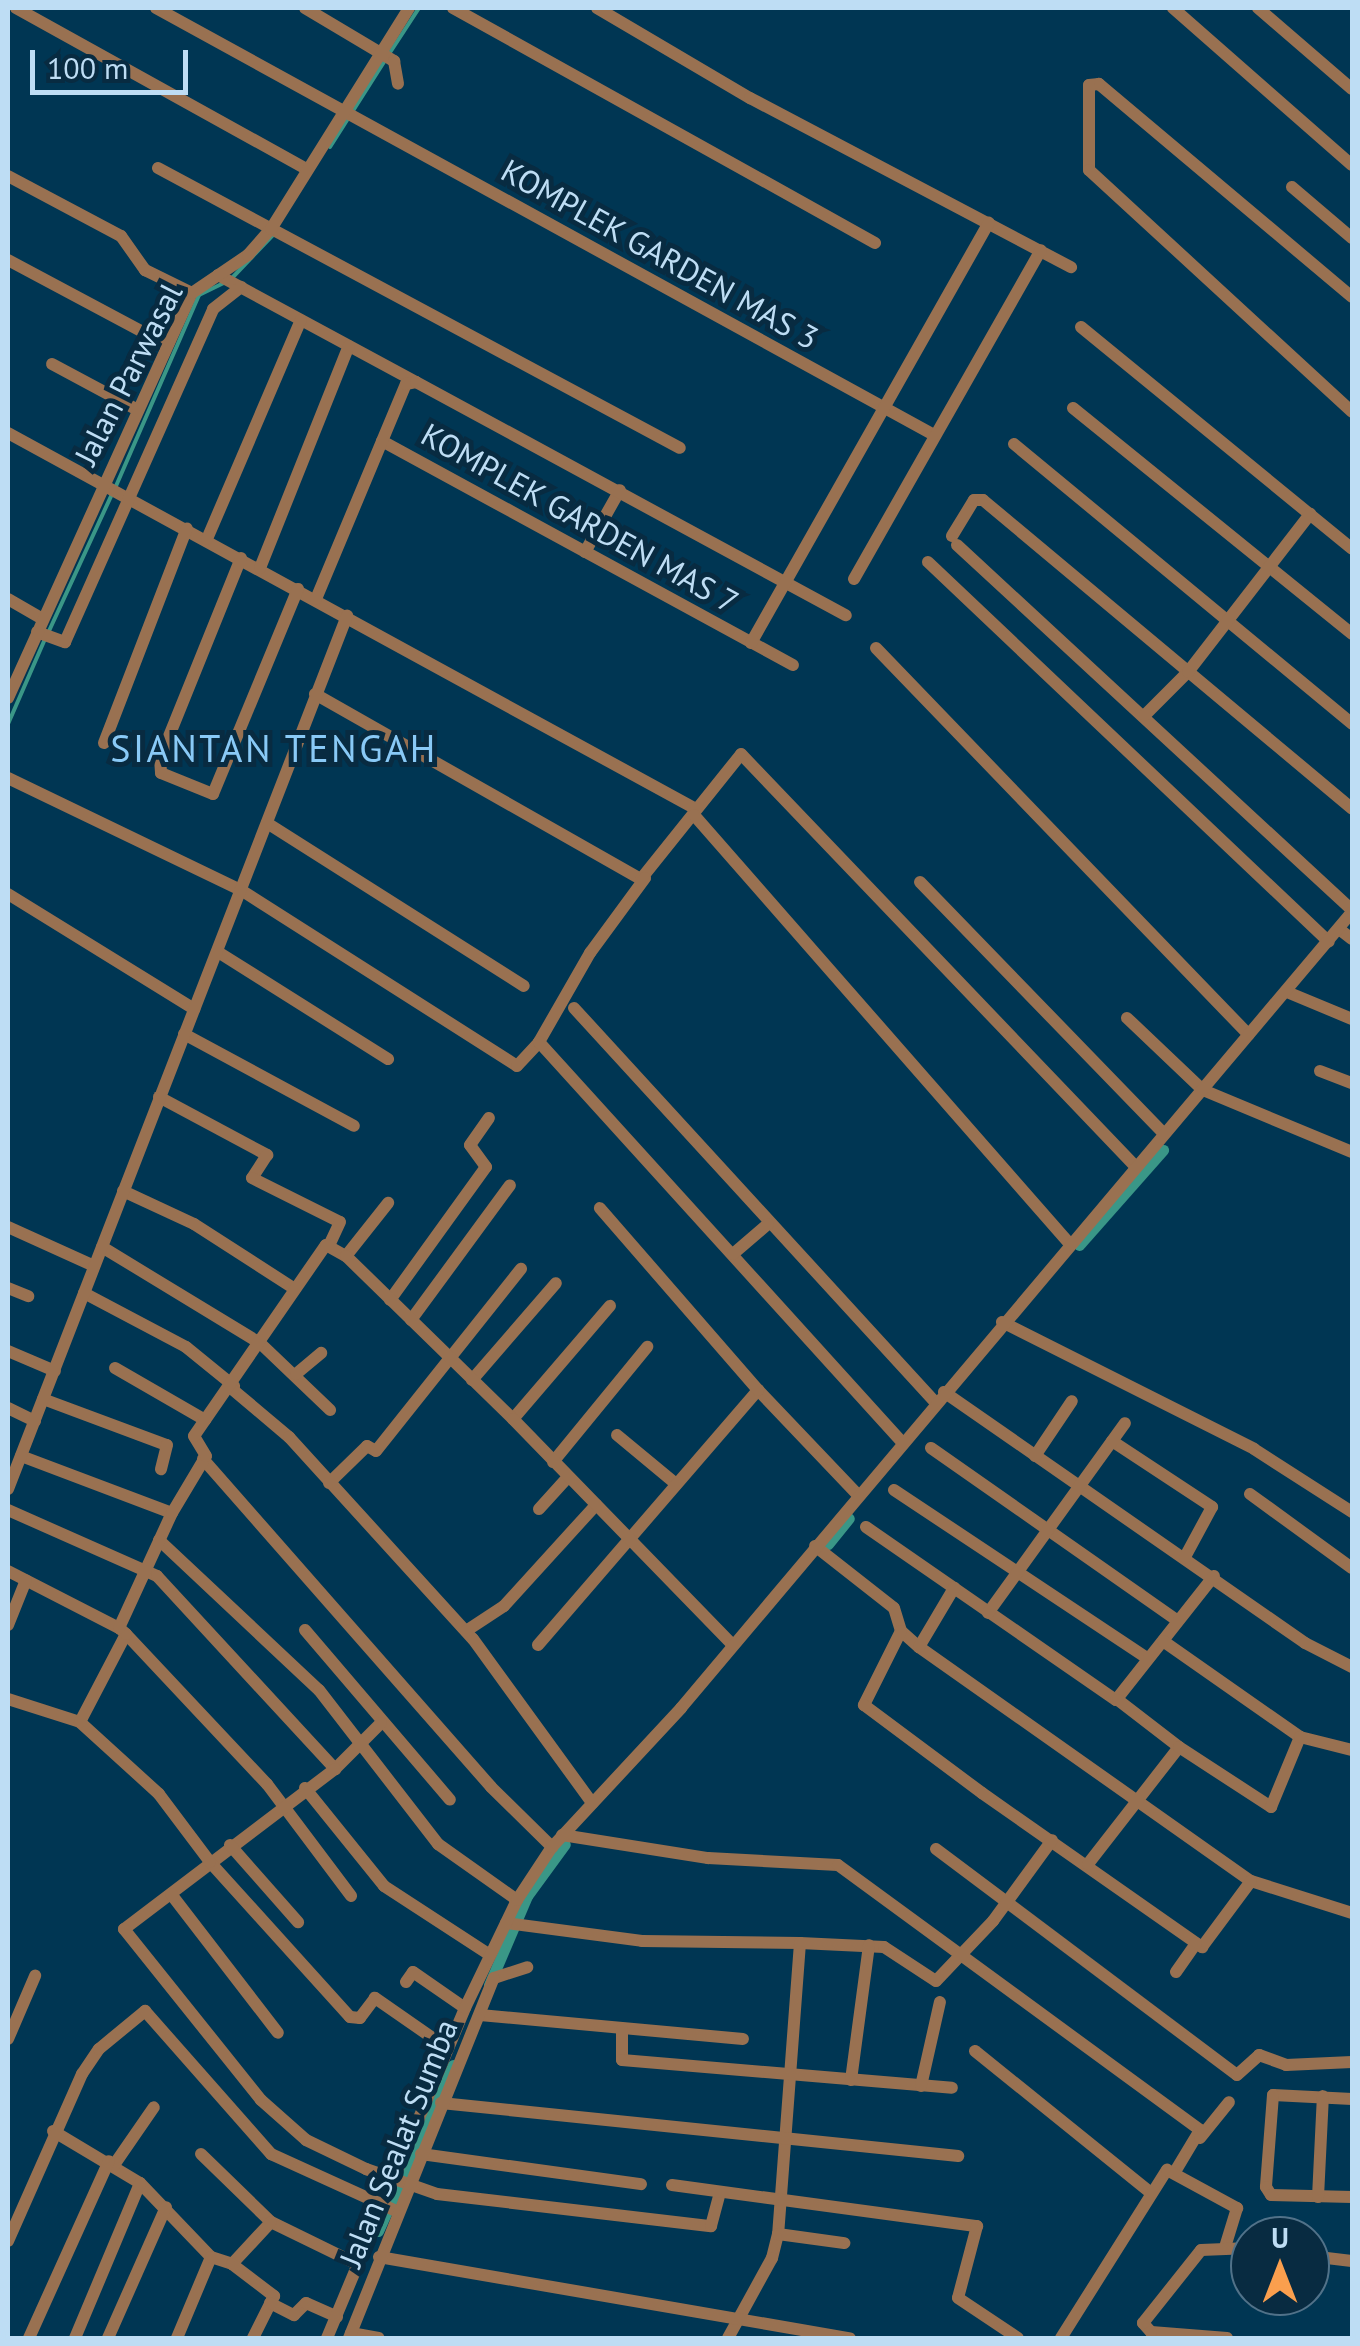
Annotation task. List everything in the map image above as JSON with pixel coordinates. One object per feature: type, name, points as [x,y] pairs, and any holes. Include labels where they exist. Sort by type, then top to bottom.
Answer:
[{"type":"street","points":[[16,8],[306,169]]},
{"type":"street","name":"KOMPLEK GARDEN MAS 3","points":[[156,8],[934,435]]},
{"type":"street","points":[[305,8],[386,56],[398,84]]},
{"type":"street","name":"Jalan Parwasal","points":[[8,698],[115,490],[139,437],[136,409],[156,399],[167,344],[192,293],[277,232],[306,169],[350,116],[409,8]]},
{"type":"street","points":[[453,8],[875,244]]},
{"type":"street","points":[[597,8],[750,98],[1070,267]]},
{"type":"street","points":[[1173,8],[1352,165]]},
{"type":"street","points":[[1258,8],[1352,89]]},
{"type":"street","points":[[1352,296],[1264,220],[1244,212],[1099,84],[1089,85],[1089,170],[1352,412]]},
{"type":"street","points":[[158,168],[680,448]]},
{"type":"street","points":[[8,176],[121,236],[145,270],[192,293]]},
{"type":"street","points":[[1292,187],[1352,238]]},
{"type":"street","points":[[751,643],[989,223]]},
{"type":"street","points":[[854,578],[1042,250]]},
{"type":"street","points":[[8,260],[167,344]]},
{"type":"street","points":[[218,275],[846,615]]},
{"type":"street","points":[[8,599],[63,644],[115,490],[156,399],[213,309],[240,287]]},
{"type":"street","points":[[206,539],[301,320]]},
{"type":"street","points":[[1081,328],[1352,549]]},
{"type":"street","points":[[260,568],[349,346]]},
{"type":"street","points":[[52,364],[136,409]]},
{"type":"street","points":[[316,599],[406,384],[416,382]]},
{"type":"street","points":[[1073,408],[1352,634]]},
{"type":"street","points":[[8,432],[347,616],[695,812],[1069,1244]]},
{"type":"street","name":"KOMPLEK GARDEN MAS 7","points":[[382,440],[794,665]]},
{"type":"street","points":[[1014,444],[1352,724]]},
{"type":"street","points":[[585,552],[620,490]]},
{"type":"street","points":[[400,2180],[439,2095],[447,2048],[465,2008],[513,1923],[516,1900],[552,1847],[734,1646],[901,1441],[1352,911],[955,540],[974,500],[983,500],[1352,808]]},
{"type":"street","points":[[1146,715],[1188,672],[1310,514]]},
{"type":"street","points":[[104,743],[187,528]]},
{"type":"street","points":[[241,558],[160,758],[161,773],[213,794],[298,589]]},
{"type":"street","points":[[928,562],[1329,942]]},
{"type":"street","points":[[8,1489],[347,616]]},
{"type":"street","points":[[876,648],[1168,958],[1249,1035]]},
{"type":"street","points":[[315,694],[645,878]]},
{"type":"street","points":[[8,778],[241,890],[514,1064],[539,1042],[590,953],[741,754],[1134,1166]]},
{"type":"street","points":[[266,824],[524,986]]},
{"type":"street","points":[[920,882],[1163,1133]]},
{"type":"street","points":[[8,894],[194,1008]]},
{"type":"street","points":[[1339,929],[1352,939]]},
{"type":"street","points":[[218,952],[388,1060]]},
{"type":"street","points":[[1286,992],[1352,1020]]},
{"type":"street","points":[[574,1008],[768,1224],[939,1397],[1214,1576],[1305,1644],[1352,1667]]},
{"type":"street","points":[[1127,1018],[1203,1090],[1352,1152]]},
{"type":"street","points":[[184,1034],[354,1126]]},
{"type":"street","points":[[539,1042],[901,1441]]},
{"type":"street","points":[[1320,1071],[1352,1083]]},
{"type":"street","points":[[159,1098],[267,1155],[252,1178],[340,1222],[233,1388],[193,1438],[203,1459],[490,1787],[552,1847]]},
{"type":"street","points":[[390,1300],[486,1167],[470,1145],[489,1118]]},
{"type":"street","points":[[411,1320],[510,1185]]},
{"type":"street","points":[[123,1190],[194,1224],[296,1290]]},
{"type":"street","points":[[346,1256],[388,1204]]},
{"type":"street","points":[[600,1208],[758,1390],[858,1495]]},
{"type":"street","points":[[733,1254],[768,1224]]},
{"type":"street","points":[[8,1227],[94,1266]]},
{"type":"street","points":[[330,1243],[513,1419],[734,1646]]},
{"type":"street","points":[[102,1246],[260,1343],[330,1410]]},
{"type":"street","points":[[329,1482],[367,1446],[376,1451],[452,1362],[521,1269]]},
{"type":"street","points":[[472,1380],[556,1283]]},
{"type":"street","points":[[8,1288],[28,1296]]},
{"type":"street","points":[[84,1292],[186,1347],[329,1482],[466,1631],[592,1803]]},
{"type":"street","points":[[513,1419],[610,1306]]},
{"type":"street","points":[[1002,1322],[1254,1449],[1352,1512]]},
{"type":"street","points":[[553,1462],[647,1347]]},
{"type":"street","points":[[8,1351],[54,1371]]},
{"type":"street","points":[[296,1374],[321,1353]]},
{"type":"street","points":[[115,1368],[205,1420]]},
{"type":"street","points":[[538,1645],[758,1390]]},
{"type":"street","points":[[44,1399],[167,1445],[161,1470]]},
{"type":"street","points":[[1034,1456],[1072,1402]]},
{"type":"street","points":[[8,1408],[35,1421]]},
{"type":"street","points":[[988,1614],[1125,1422]]},
{"type":"street","points":[[617,1436],[676,1484]]},
{"type":"street","points":[[1112,1440],[1212,1507],[1185,1558]]},
{"type":"street","points":[[931,1448],[1177,1620]]},
{"type":"street","points":[[22,1456],[172,1513]]},
{"type":"street","points":[[80,1722],[159,1540],[203,1459]]},
{"type":"street","points":[[539,1509],[568,1476]]},
{"type":"street","points":[[894,1490],[1148,1658]]},
{"type":"street","points":[[1250,1494],[1352,1568]]},
{"type":"street","points":[[466,1631],[504,1606],[596,1505]]},
{"type":"street","points":[[8,1510],[146,1568],[335,1769]]},
{"type":"street","points":[[866,1528],[1271,1807],[1300,1737]]},
{"type":"street","points":[[159,1540],[319,1690],[358,1748],[438,1844],[516,1900]]},
{"type":"street","points":[[815,1546],[902,1616],[901,1631],[864,1705],[1196,1943],[1208,1946],[1251,1880]]},
{"type":"street","points":[[8,1571],[122,1631],[283,1804],[351,1896]]},
{"type":"street","points":[[1118,1700],[1214,1576]]},
{"type":"street","points":[[8,1625],[26,1580]]},
{"type":"street","points":[[919,1647],[954,1588]]},
{"type":"street","points":[[305,1630],[380,1724],[450,1800]]},
{"type":"street","points":[[901,1631],[1251,1880],[1352,1914]]},
{"type":"street","points":[[1163,1642],[1300,1737],[1352,1750]]},
{"type":"street","points":[[8,1699],[80,1722],[128,1759],[210,1862],[350,2017],[360,2018],[375,1998],[447,2048]]},
{"type":"street","points":[[380,1724],[335,1769],[283,1804],[124,1930],[261,2100],[306,2140],[437,2194],[711,2226],[719,2196]]},
{"type":"street","points":[[1088,1864],[1179,1747]]},
{"type":"street","points":[[305,1788],[384,1886],[489,1968],[527,1968]]},
{"type":"street","points":[[562,1834],[708,1858],[838,1865],[962,1950],[1172,2106],[1200,2130],[1200,2138]]},
{"type":"street","points":[[513,1923],[642,1941],[868,1945],[890,1950],[936,1981],[1009,1901],[1052,1840]]},
{"type":"street","points":[[230,1845],[298,1922]]},
{"type":"street","points":[[936,1849],[1237,2075],[1259,2056],[1286,2065],[1352,2062]]},
{"type":"street","points":[[170,1894],[278,2033]]},
{"type":"street","points":[[728,2338],[772,2258],[778,2234],[790,2136],[800,1943]]},
{"type":"street","points":[[1176,1972],[1196,1943]]},
{"type":"street","points":[[851,2080],[868,1945]]},
{"type":"street","name":"Jalan Sealat Sumba","points":[[350,2336],[379,2257],[389,2208],[400,2180],[420,2154],[439,2095],[480,2015],[489,1968]]},
{"type":"street","points":[[406,1982],[414,1972],[465,2008]]},
{"type":"street","points":[[8,2039],[34,1976]]},
{"type":"street","points":[[921,2086],[940,2002]]},
{"type":"street","points":[[8,2240],[53,2131],[99,2049],[145,2011],[272,2154],[389,2208],[357,2264],[326,2338]]},
{"type":"street","points":[[480,2015],[743,2040]]},
{"type":"street","points":[[622,2029],[622,2060],[952,2088]]},
{"type":"street","points":[[975,2050],[1150,2192]]},
{"type":"street","points":[[1352,2099],[1278,2093],[1270,2101],[1267,2192],[1352,2197]]},
{"type":"street","points":[[439,2095],[958,2156]]},
{"type":"street","points":[[1318,2197],[1323,2096]]},
{"type":"street","points":[[1060,2338],[1162,2174],[1176,2170],[1229,2102]]},
{"type":"street","points":[[30,2338],[111,2163],[154,2107]]},
{"type":"street","points":[[53,2131],[140,2183],[211,2256],[232,2264],[274,2296],[253,2338]]},
{"type":"street","points":[[201,2154],[271,2222],[357,2264]]},
{"type":"street","points":[[420,2154],[641,2184]]},
{"type":"street","points":[[1176,2170],[1237,2208],[1226,2246]]},
{"type":"street","points":[[74,2338],[140,2183]]},
{"type":"street","points":[[672,2185],[719,2196],[977,2226],[958,2298],[1018,2338]]},
{"type":"street","points":[[108,2338],[166,2208]]},
{"type":"street","points":[[232,2264],[271,2222]]},
{"type":"street","points":[[778,2234],[844,2243]]},
{"type":"street","points":[[1226,2338],[1151,2332],[1143,2323],[1188,2261],[1210,2245],[1230,2246]]},
{"type":"street","points":[[177,2338],[211,2256]]},
{"type":"street","points":[[379,2257],[850,2338]]},
{"type":"street","points":[[270,2303],[294,2315],[306,2303],[337,2316]]},
{"type":"street","points":[[350,2336],[379,2338]]},
{"type":"waterway","points":[[389,54],[419,8]]},
{"type":"waterway","points":[[330,147],[384,62]]},
{"type":"waterway","points":[[232,278],[273,235]]},
{"type":"waterway","points":[[116,486],[199,295],[224,283]]},
{"type":"waterway","points":[[49,631],[112,494]]},
{"type":"waterway","points":[[8,724],[45,639]]},
{"type":"waterway","points":[[1079,1245],[1163,1150]]},
{"type":"waterway","points":[[828,1544],[849,1518]]},
{"type":"waterway","points":[[489,1985],[527,1896],[565,1844]]},
{"type":"waterway","points":[[378,2231],[453,2065]]},
{"type":"district","name":"SIANTAN TENGAH","points":[[274,748]]}]
